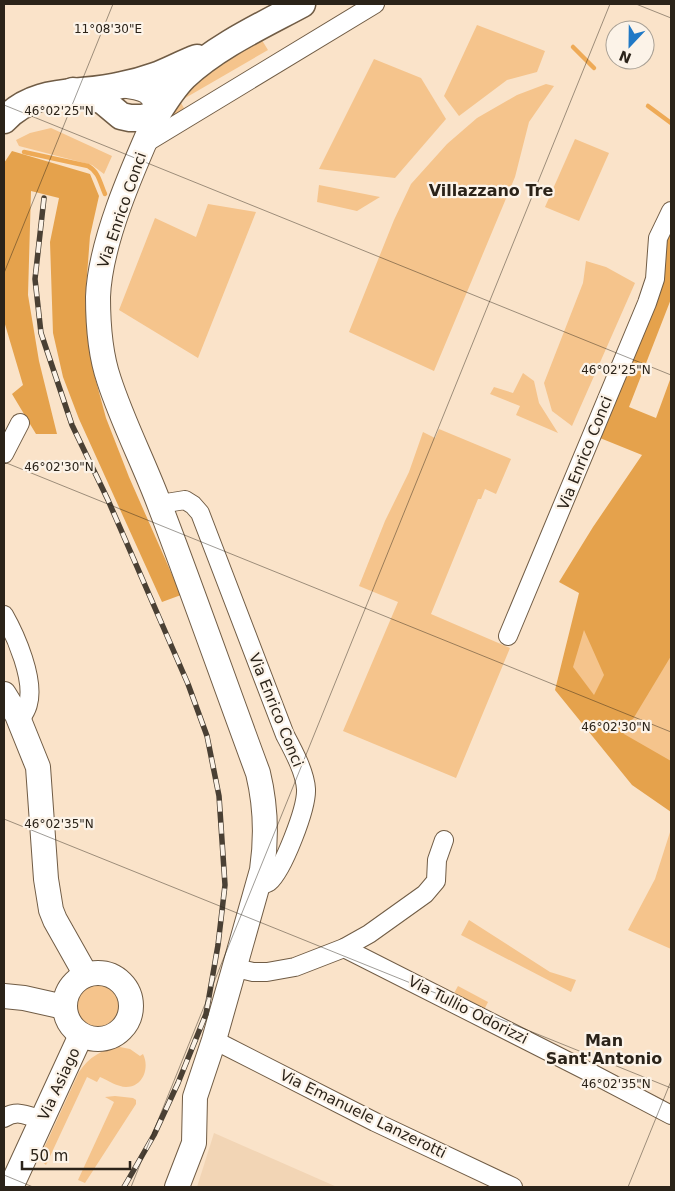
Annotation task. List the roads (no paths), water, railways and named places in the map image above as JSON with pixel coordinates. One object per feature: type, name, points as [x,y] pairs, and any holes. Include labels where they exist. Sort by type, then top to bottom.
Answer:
[{"type":"main road","name":"Via Enrico Conci","points":[[157,114],[172,91],[184,78],[219,50],[302,4]]},
{"type":"main road","points":[[4,120],[21,106],[38,98],[73,91],[100,90],[156,76],[186,61],[219,50]]},
{"type":"main road","points":[[73,91],[103,101],[121,116],[142,118],[157,114]]},
{"type":"street","name":"Via Enrico Conci","points":[[141,151],[375,4]]},
{"type":"street","points":[[122,85],[145,90],[153,95],[157,104],[157,114]]},
{"type":"street","name":"Via Enrico Conci","points":[[157,114],[123,195],[100,272],[98,320],[102,350],[108,379],[134,446],[160,504],[258,773],[264,801],[265,848],[258,886],[236,968],[195,1097],[194,1143],[178,1187]]},
{"type":"street","points":[[121,116],[141,151]]},
{"type":"street","name":"Via Enrico Conci","points":[[508,636],[650,296],[655,279],[658,238],[671,211]]},
{"type":"street","points":[[4,454],[20,423]]},
{"type":"street","name":"Via Enrico Conci","points":[[160,504],[185,500],[200,513],[285,735],[296,755],[306,788],[302,812],[283,862],[269,883],[258,886]]},
{"type":"street","points":[[4,615],[14,631],[28,676],[29,703],[13,720]]},
{"type":"street","points":[[4,694],[13,720],[38,767],[46,879],[51,910],[86,975],[78,979],[71,986],[67,993],[64,1007],[24,998],[4,996]]},
{"type":"street","points":[[236,968],[252,972],[268,972],[295,967],[344,948],[369,934],[425,894],[436,880],[437,860],[444,840]]},
{"type":"street","name":"Via Tullio Odorizzi","points":[[344,948],[671,1115]]},
{"type":"street","name":"Via Asiago","points":[[64,1007],[67,1021],[73,1030],[92,1040],[112,1037],[120,1032],[127,1023],[131,1006],[130,997],[121,982],[112,976],[101,973],[86,975]]},
{"type":"street","name":"Via Asiago","points":[[11,1187],[81,1035]]},
{"type":"street","name":"Via Emanuele Lanzerotti","points":[[214,1040],[375,1122],[513,1187]]},
{"type":"street","points":[[4,1118],[12,1113],[42,1120]]},
{"type":"waterway","points":[[573,47],[594,68]]},
{"type":"waterway","points":[[648,106],[671,123]]},
{"type":"waterway","points":[[24,152],[92,168],[105,194]]},
{"type":"railway","points":[[44,198],[35,279],[41,333],[72,425],[108,500],[188,684],[207,736],[219,796],[225,885],[218,945],[206,1014],[178,1083],[154,1135],[124,1187]]},
{"type":"district","name":"Villazzano Tre","points":[[491,190]]},
{"type":"district","name":"Man Sant'Antonio","points":[[604,1049]]}]
